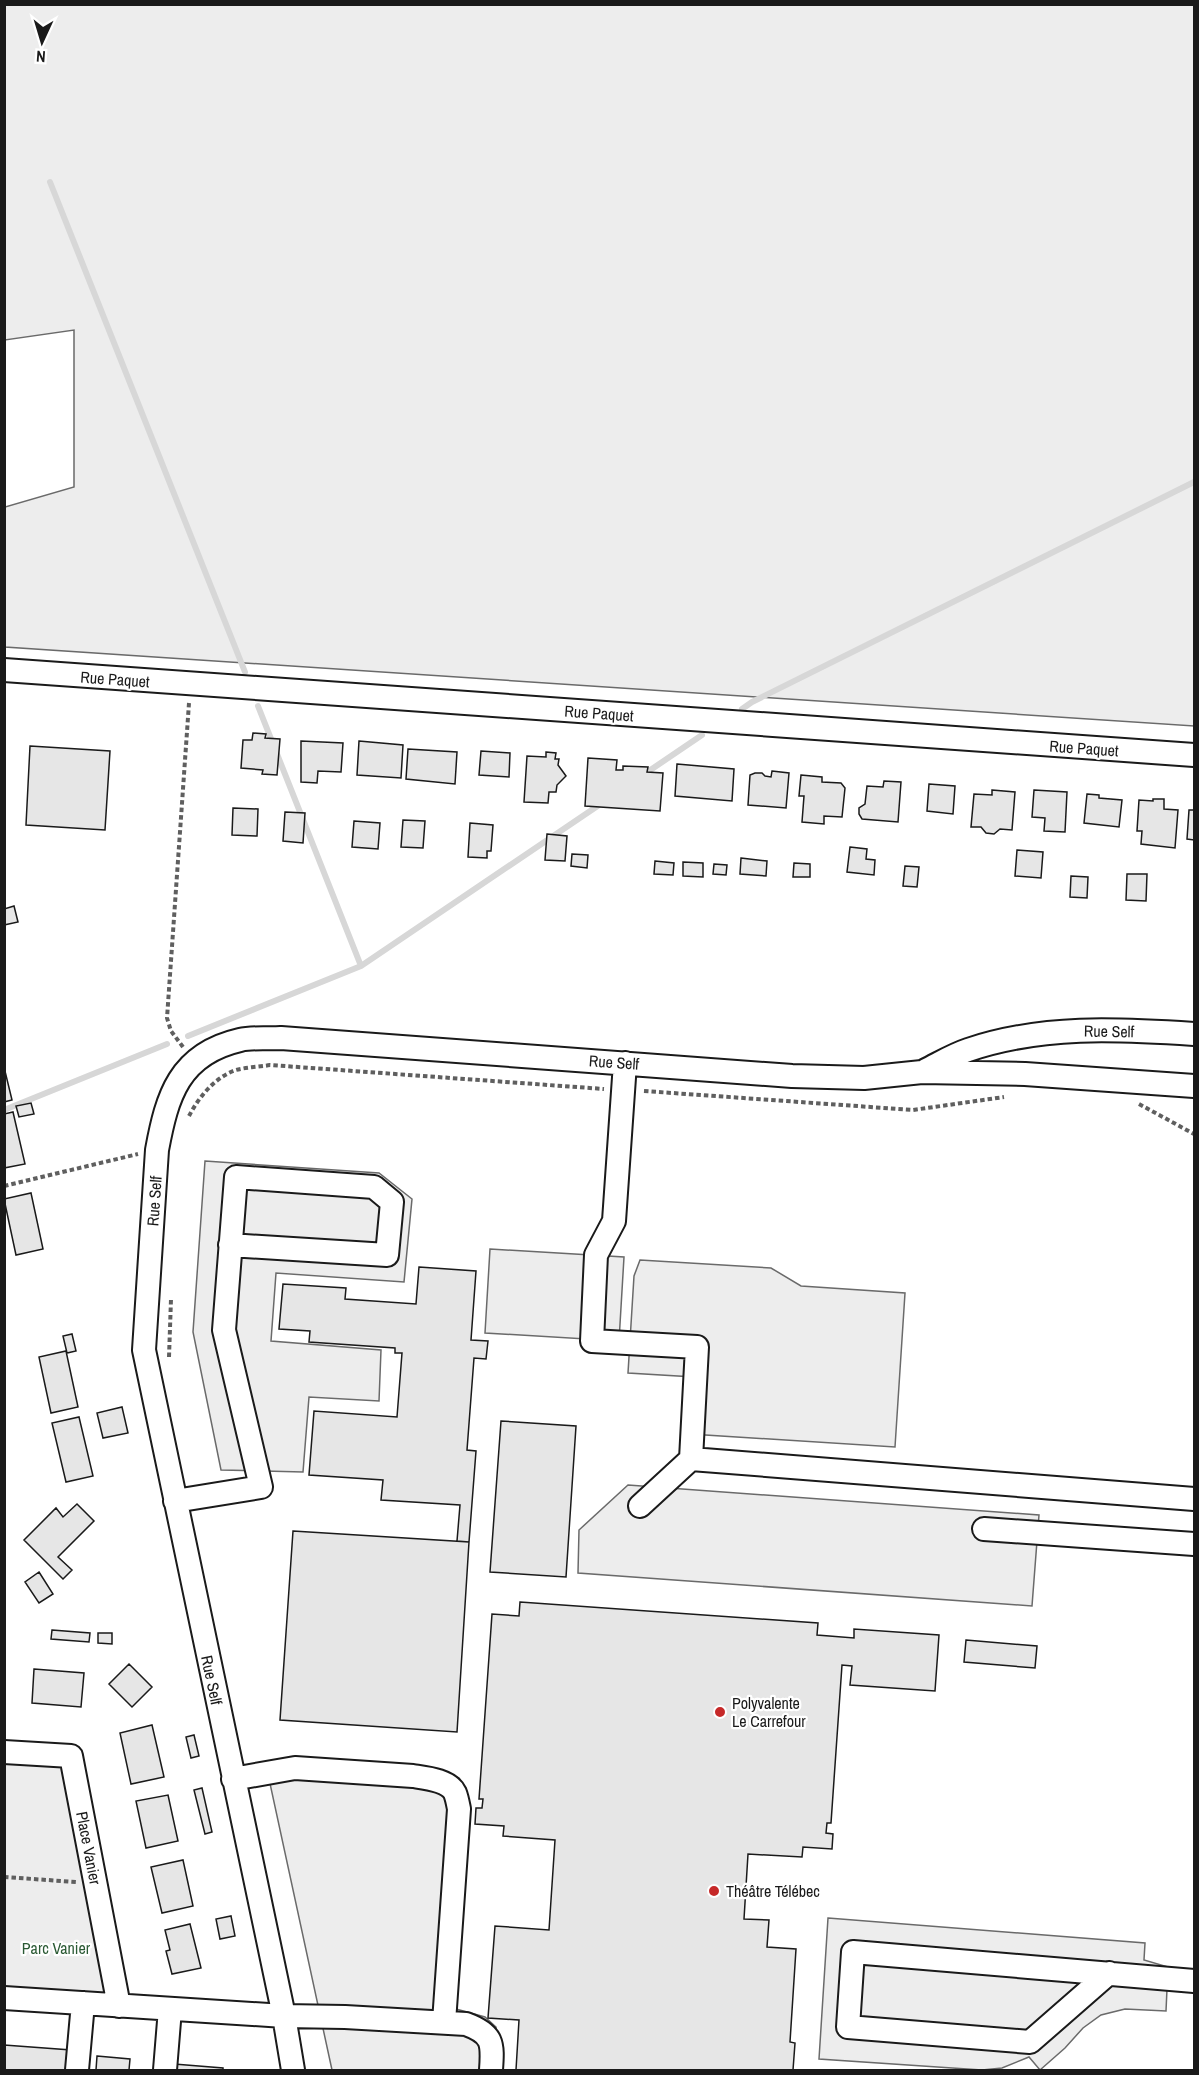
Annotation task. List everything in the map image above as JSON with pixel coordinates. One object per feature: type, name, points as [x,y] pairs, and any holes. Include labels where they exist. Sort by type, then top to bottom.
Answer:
[{"type":"street","name":"Rue Paquet","points":[[4,670],[1194,755]]},
{"type":"street","name":"Rue Self","points":[[922,1072],[967,1050],[1032,1033],[1089,1029],[1194,1034]]},
{"type":"street","name":"Rue Self","points":[[293,2070],[284,2016],[144,1350],[157,1150],[162,1121],[172,1089],[194,1062],[217,1048],[241,1040],[281,1038],[792,1076],[864,1078],[922,1072],[1024,1074],[1194,1086]]},
{"type":"street","points":[[625,1063],[614,1221],[596,1255],[592,1341],[698,1347],[691,1459],[640,1506]]},
{"type":"street","points":[[176,1501],[261,1487],[224,1330],[230,1245],[236,1177],[374,1187],[392,1202],[387,1255],[230,1245]]},
{"type":"street","points":[[691,1459],[1194,1499]]},
{"type":"street","points":[[984,1529],[1194,1544]]},
{"type":"street","name":"Place Vanier","points":[[4,1752],[71,1756],[119,2006]]},
{"type":"street","points":[[233,1779],[295,1768],[413,1776],[449,1786],[455,1793],[459,1809],[444,2022]]},
{"type":"street","points":[[1109,1974],[1030,2042],[848,2026],[853,1952],[1194,1981]]},
{"type":"street","points":[[4,1998],[284,2016],[466,2024],[482,2030],[490,2040],[491,2070]]},
{"type":"street","points":[[77,2070],[83,2003]]},
{"type":"street","points":[[165,2070],[170,2009]]},
{"type":"path","points":[[191,685],[167,1018],[171,1031],[194,1062]]},
{"type":"path","points":[[185,1122],[196,1101],[217,1081],[236,1071],[270,1065]]},
{"type":"path","points":[[4,1186],[157,1150]]},
{"type":"path","points":[[171,1296],[169,1353],[171,1364]]},
{"type":"path","points":[[4,1877],[95,1883]]},
{"type":"shaded area","points":[[4,5],[1194,5],[1194,726],[5,647],[5,507],[74,487],[74,330],[5,340]]},
{"type":"shaded area","points":[[205,1161],[379,1173],[412,1199],[404,1282],[276,1273],[271,1341],[381,1350],[379,1401],[309,1397],[303,1472],[221,1470],[193,1332]]},
{"type":"shaded area","points":[[490,1249],[624,1257],[619,1341],[485,1333]]},
{"type":"shaded area","points":[[640,1260],[771,1268],[801,1286],[905,1293],[895,1447],[690,1434],[694,1377],[628,1373],[634,1276]]},
{"type":"shaded area","points":[[628,1485],[1039,1515],[1032,1606],[578,1573],[579,1530]]},
{"type":"shaded area","name":"Parc Vanier","points":[[4,1752],[71,1756],[119,2006],[5,1998]]},
{"type":"shaded area","points":[[266,1765],[440,1771],[459,1778],[464,1787],[456,2009],[485,2017],[496,2027],[498,2044],[496,2070],[332,2070]]},
{"type":"shaded area","points":[[828,1918],[1145,1943],[1144,1960],[1168,1967],[1166,2011],[1125,2009],[1101,2015],[1083,2028],[1040,2070],[1029,2057],[1002,2068],[982,2070],[819,2059]]},
{"type":"building","points":[[253,733],[266,734],[265,738],[280,739],[277,775],[262,774],[263,770],[241,768],[243,740],[252,740]]},
{"type":"building","points":[[301,741],[343,743],[341,772],[318,771],[317,783],[301,782]]},
{"type":"building","points":[[359,741],[403,745],[401,778],[357,775]]},
{"type":"building","points":[[30,746],[110,751],[105,830],[26,825]]},
{"type":"building","points":[[408,749],[457,752],[455,784],[406,779]]},
{"type":"building","points":[[481,751],[510,753],[509,777],[479,775]]},
{"type":"building","points":[[546,752],[556,753],[555,759],[559,759],[558,765],[566,776],[557,785],[556,792],[549,792],[548,803],[524,802],[527,756],[546,757]]},
{"type":"building","points":[[588,758],[617,760],[616,770],[623,770],[623,766],[648,767],[647,772],[663,773],[660,811],[585,806]]},
{"type":"building","points":[[677,764],[734,769],[732,801],[675,796]]},
{"type":"building","points":[[772,771],[789,773],[786,808],[748,805],[750,775],[762,773],[771,777]]},
{"type":"building","points":[[801,775],[822,777],[822,782],[841,783],[845,788],[842,817],[824,816],[824,824],[802,822],[804,796],[799,796]]},
{"type":"building","points":[[884,781],[901,782],[898,822],[862,819],[859,808],[865,804],[867,786],[883,787]]},
{"type":"building","points":[[929,784],[955,786],[953,814],[927,811]]},
{"type":"building","points":[[992,790],[1015,792],[1012,830],[1000,829],[994,834],[986,833],[981,827],[971,827],[974,794],[992,795]]},
{"type":"building","points":[[1034,790],[1067,792],[1065,832],[1044,831],[1045,818],[1032,817]]},
{"type":"building","points":[[1087,794],[1099,795],[1099,798],[1122,800],[1119,827],[1084,823]]},
{"type":"building","points":[[1153,799],[1164,799],[1164,809],[1178,810],[1175,848],[1141,844],[1142,831],[1137,831],[1139,800],[1153,801]]},
{"type":"building","points":[[233,808],[258,809],[257,836],[232,835]]},
{"type":"building","points":[[1189,810],[1194,810],[1194,840],[1187,839]]},
{"type":"building","points":[[285,812],[305,813],[303,843],[283,841]]},
{"type":"building","points":[[403,820],[425,821],[423,848],[401,847]]},
{"type":"building","points":[[354,821],[380,823],[378,849],[352,847]]},
{"type":"building","points":[[470,823],[493,825],[491,851],[487,851],[487,858],[468,857]]},
{"type":"building","points":[[547,834],[567,836],[565,861],[545,860]]},
{"type":"building","points":[[850,847],[867,849],[866,859],[875,860],[874,875],[847,872]]},
{"type":"building","points":[[1017,850],[1043,852],[1041,878],[1015,876]]},
{"type":"building","points":[[572,854],[588,855],[587,868],[571,866]]},
{"type":"building","points":[[741,858],[767,861],[766,876],[740,874]]},
{"type":"building","points":[[655,861],[674,863],[673,875],[654,874]]},
{"type":"building","points":[[683,862],[703,863],[703,877],[683,876]]},
{"type":"building","points":[[794,863],[810,864],[810,877],[793,877]]},
{"type":"building","points":[[714,864],[727,865],[726,875],[713,874]]},
{"type":"building","points":[[905,866],[919,867],[917,887],[903,886]]},
{"type":"building","points":[[1127,874],[1147,874],[1146,901],[1126,900]]},
{"type":"building","points":[[1071,876],[1088,877],[1087,898],[1070,897]]},
{"type":"building","points":[[14,906],[18,922],[4,925],[4,909]]},
{"type":"building","points":[[4,1067],[12,1100],[4,1102]]},
{"type":"building","points":[[31,1103],[34,1114],[19,1117],[16,1106]]},
{"type":"building","points":[[13,1112],[25,1164],[4,1168],[4,1114]]},
{"type":"building","points":[[31,1193],[43,1249],[16,1255],[4,1199]]},
{"type":"building","points":[[419,1267],[476,1271],[471,1340],[488,1341],[486,1359],[474,1358],[467,1450],[476,1451],[469,1542],[457,1541],[460,1505],[381,1500],[383,1480],[309,1475],[314,1411],[397,1417],[402,1353],[395,1353],[395,1348],[309,1342],[310,1331],[279,1329],[283,1284],[346,1288],[345,1299],[416,1304]]},
{"type":"building","points":[[72,1334],[76,1351],[67,1353],[63,1336]]},
{"type":"building","points":[[66,1351],[78,1407],[51,1413],[39,1357]]},
{"type":"building","points":[[122,1407],[128,1433],[103,1438],[97,1413]]},
{"type":"building","points":[[79,1417],[93,1476],[66,1482],[52,1423]]},
{"type":"building","points":[[501,1421],[576,1426],[566,1577],[490,1572]]},
{"type":"building","points":[[77,1504],[94,1521],[58,1557],[72,1570],[63,1579],[24,1540],[56,1508],[63,1517]]},
{"type":"building","points":[[293,1531],[469,1542],[457,1732],[280,1720]]},
{"type":"building","points":[[39,1572],[53,1594],[39,1603],[25,1582]]},
{"type":"building","points":[[520,1602],[818,1623],[817,1635],[854,1638],[854,1629],[939,1635],[935,1691],[850,1685],[852,1666],[842,1665],[831,1823],[827,1823],[826,1833],[833,1834],[832,1849],[803,1847],[802,1857],[748,1854],[744,1919],[769,1920],[767,1947],[796,1949],[790,2042],[795,2043],[793,2070],[516,2070],[519,2020],[488,2018],[495,1926],[549,1930],[555,1840],[503,1836],[504,1826],[475,1824],[476,1808],[482,1808],[483,1799],[479,1799],[492,1614],[519,1616]]},
{"type":"building","points":[[52,1630],[90,1633],[89,1642],[51,1639]]},
{"type":"building","points":[[98,1633],[112,1633],[112,1644],[98,1643]]},
{"type":"building","points":[[966,1640],[1037,1646],[1035,1668],[964,1662]]},
{"type":"building","points":[[129,1664],[152,1687],[132,1707],[109,1684]]},
{"type":"building","points":[[34,1669],[84,1673],[81,1707],[32,1703]]},
{"type":"building","points":[[152,1725],[164,1777],[131,1784],[120,1733]]},
{"type":"building","points":[[194,1735],[199,1756],[191,1758],[186,1737]]},
{"type":"building","points":[[202,1788],[212,1832],[205,1834],[194,1790]]},
{"type":"building","points":[[168,1795],[178,1841],[146,1848],[136,1801]]},
{"type":"building","points":[[183,1860],[193,1906],[162,1913],[151,1867]]},
{"type":"building","points":[[231,1916],[235,1936],[220,1939],[216,1919]]},
{"type":"building","points":[[190,1924],[201,1968],[172,1974],[166,1951],[170,1950],[165,1930]]},
{"type":"building","points":[[4,2045],[71,2050],[70,2070],[4,2070]]},
{"type":"building","points":[[97,2056],[130,2059],[129,2070],[96,2070]]},
{"type":"building","points":[[174,2064],[223,2068],[223,2070],[174,2070]]},
{"type":"waterway","points":[[50,182],[245,672]]},
{"type":"waterway","points":[[742,709],[1194,482]]},
{"type":"waterway","points":[[258,706],[361,966]]},
{"type":"waterway","points":[[643,775],[702,735]]},
{"type":"waterway","points":[[188,1036],[361,966],[602,803]]},
{"type":"waterway","points":[[4,1110],[167,1044]]},
{"type":"place","name":"Polyvalente Le Carrefour","points":[[720,1712]]},
{"type":"place","name":"Théâtre Télébec","points":[[714,1891]]}]
